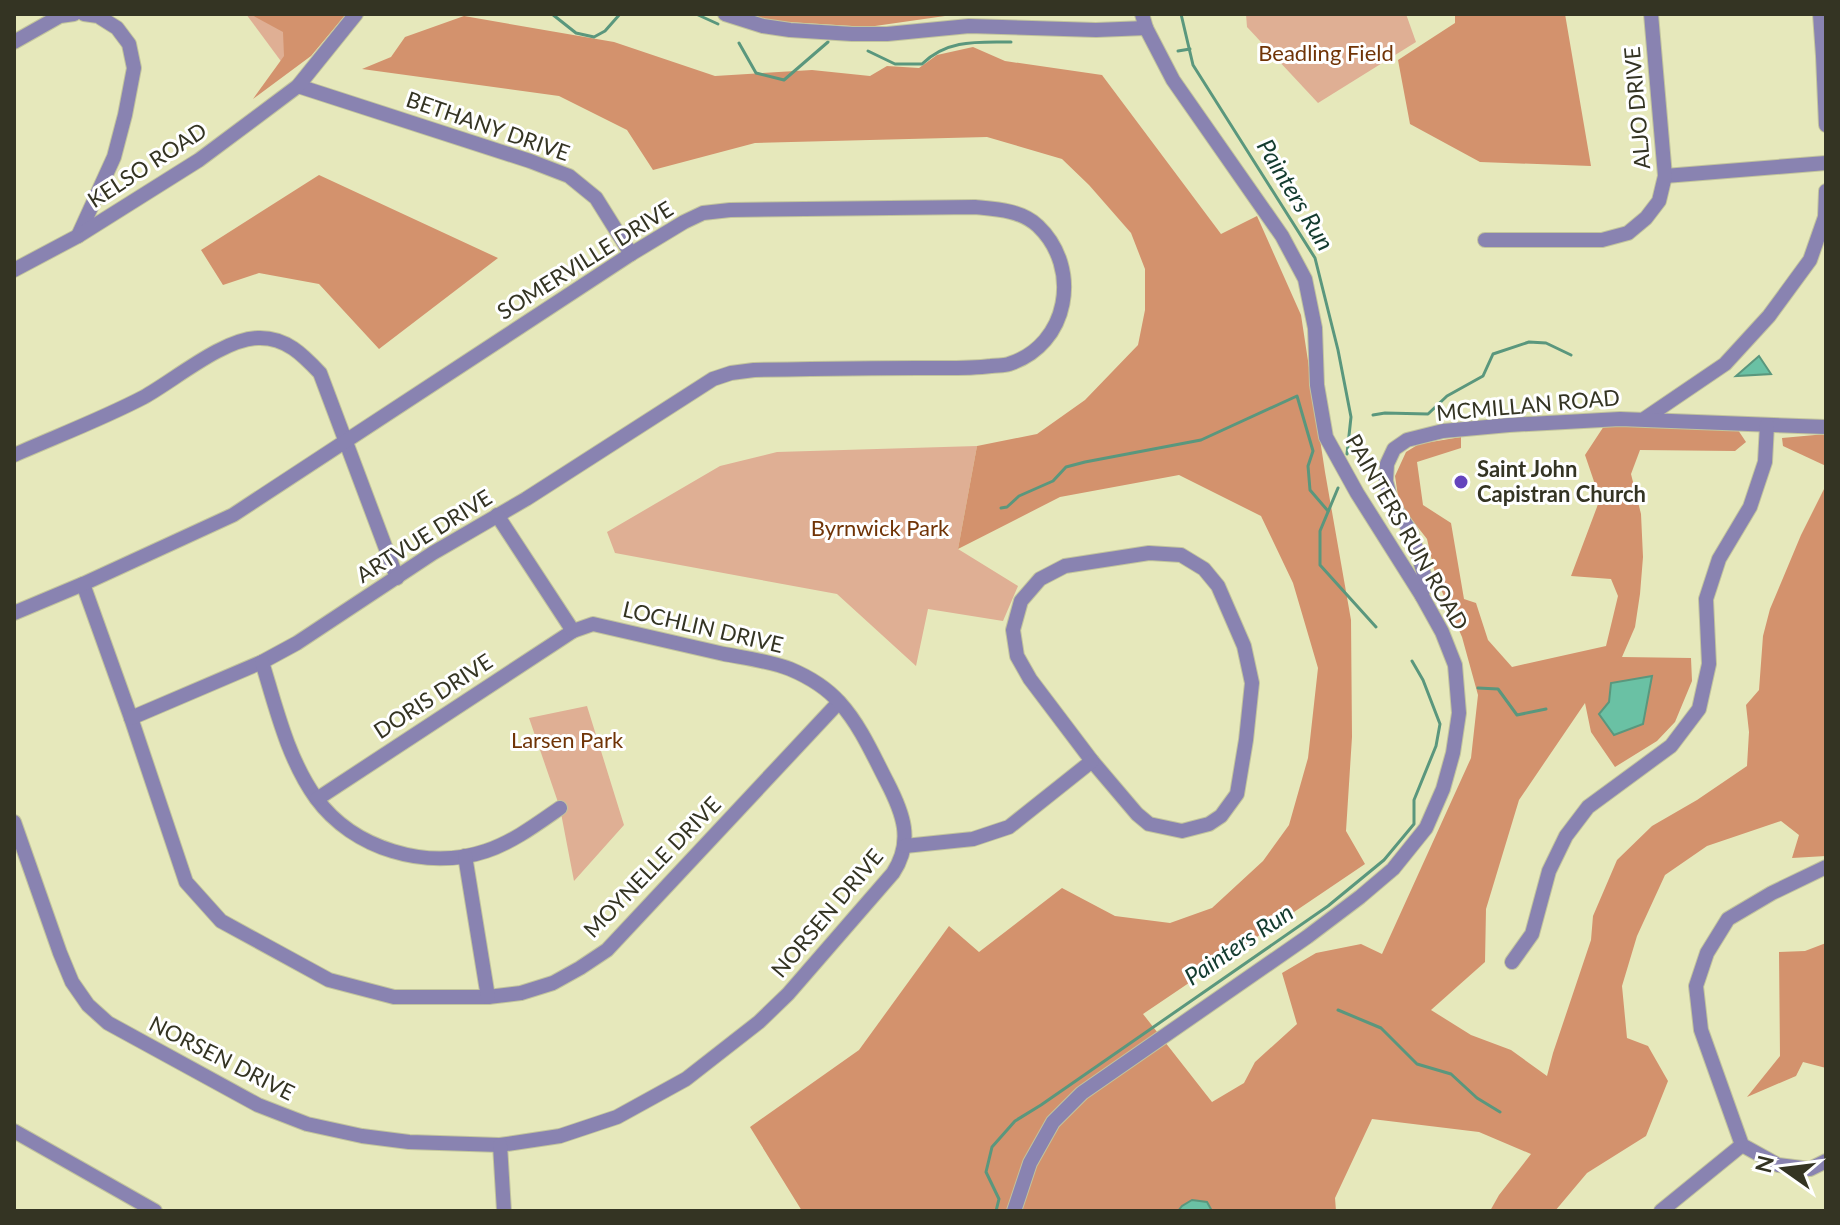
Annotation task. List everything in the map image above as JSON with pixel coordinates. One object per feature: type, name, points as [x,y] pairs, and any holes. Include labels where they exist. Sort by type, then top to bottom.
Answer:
[{"type":"street","points":[[14,42],[60,16],[74,14]]},
{"type":"street","points":[[78,236],[114,157],[134,68],[129,44],[117,28],[98,16],[84,14]]},
{"type":"street","name":"KELSO ROAD","points":[[14,270],[78,236],[199,160],[298,86],[356,14]]},
{"type":"street","points":[[725,14],[763,26],[852,34],[969,26],[1096,30],[1144,21]]},
{"type":"street","points":[[1096,30],[1121,14]]},
{"type":"street","name":"ALJO DRIVE","points":[[1485,240],[1602,240],[1628,233],[1646,218],[1659,201],[1665,176],[1651,14]]},
{"type":"street","points":[[1820,14],[1826,125]]},
{"type":"street","name":"PAINTERS RUN ROAD","points":[[1014,1211],[1030,1163],[1053,1122],[1082,1093],[1307,937],[1393,869],[1426,828],[1443,789],[1459,713],[1455,665],[1442,632],[1326,437],[1317,385],[1315,328],[1305,279],[1282,236],[1173,80],[1144,21]]},
{"type":"street","name":"BETHANY DRIVE","points":[[298,86],[569,176],[596,198],[631,254]]},
{"type":"street","points":[[1665,176],[1826,163]]},
{"type":"street","points":[[1644,419],[1725,364],[1769,316],[1810,260],[1825,217],[1826,191]]},
{"type":"street","name":"SOMERVILLE DRIVE","points":[[14,613],[233,515],[631,254],[703,213],[730,210],[975,207],[1008,210],[1037,225],[1054,248],[1065,274],[1064,302],[1055,328],[1036,350],[1009,364],[970,368],[754,370],[731,373]]},
{"type":"street","points":[[1810,260],[1826,267]]},
{"type":"street","points":[[14,455],[143,397],[228,345],[258,337],[278,341],[296,349],[320,373],[397,578]]},
{"type":"street","name":"ARTVUE DRIVE","points":[[131,718],[262,662],[297,643],[433,553],[526,499],[690,393],[713,379],[731,373]]},
{"type":"street","name":"MCMILLAN ROAD","points":[[1422,596],[1424,574],[1411,532],[1392,504],[1386,481],[1387,464],[1394,449],[1407,440],[1443,431],[1644,419],[1826,427]]},
{"type":"street","points":[[1512,962],[1532,934],[1549,871],[1566,836],[1588,807],[1671,746],[1699,709],[1709,664],[1706,599],[1719,559],[1750,507],[1765,462],[1767,425]]},
{"type":"street","points":[[497,515],[573,631]]},
{"type":"street","points":[[1149,553],[1181,555],[1204,569],[1218,586],[1244,646],[1252,683],[1237,794],[1221,816],[1209,824],[1182,831],[1149,824],[1092,761],[1030,679],[1017,656],[1013,630],[1021,601],[1040,579],[1065,566],[1149,553]]},
{"type":"street","name":"MOYNELLE DRIVE","points":[[83,584],[186,882],[221,921],[329,980],[394,997],[488,997],[521,993],[553,983],[580,968],[607,950],[839,702]]},
{"type":"street","name":"LOCHLIN DRIVE","points":[[573,631],[593,624],[787,668],[818,683],[839,702],[863,737],[901,817],[905,846]]},
{"type":"street","name":"DORIS DRIVE","points":[[317,799],[573,631]]},
{"type":"street","points":[[262,662],[298,768],[317,799],[360,838],[411,856],[440,859],[465,856],[487,851],[524,833],[560,808]]},
{"type":"street","points":[[905,846],[973,839],[1009,827],[1092,761]]},
{"type":"street","name":"NORSEN DRIVE","points":[[14,822],[72,982],[88,1005],[108,1023],[258,1105],[307,1124],[409,1142],[500,1145],[560,1136],[617,1117],[686,1079],[759,1022],[788,994],[893,873],[902,860],[905,846]]},
{"type":"street","points":[[465,856],[488,997]]},
{"type":"street","points":[[1826,867],[1728,919],[1707,953],[1696,986],[1701,1030],[1742,1145],[1778,1165],[1810,1169],[1826,1161]]},
{"type":"street","points":[[14,1131],[155,1211]]},
{"type":"street","points":[[500,1145],[504,1211]]},
{"type":"street","points":[[1661,1211],[1742,1145]]},
{"type":"green space","points":[[246,14],[331,14],[283,64]]},
{"type":"green space","name":"Beadling Field","points":[[1246,14],[1406,14],[1416,42],[1318,103],[1247,27]]},
{"type":"green space","name":"Byrnwick Park","points":[[977,446],[958,549],[1018,586],[1003,621],[928,609],[916,666],[837,594],[615,553],[607,532],[720,466],[777,452]]},
{"type":"green space","name":"Larsen Park","points":[[587,706],[624,825],[574,881],[560,808],[529,718]]},
{"type":"shaded area","points":[[250,14],[346,14],[311,56],[253,99],[284,56],[283,32]]},
{"type":"shaded area","points":[[748,14],[959,14],[868,27],[771,21]]},
{"type":"shaded area","points":[[1455,14],[1565,14],[1591,166],[1480,162],[1410,124],[1398,60],[1455,23]]},
{"type":"shaded area","points":[[464,16],[614,42],[715,76],[812,70],[870,76],[887,66],[919,68],[937,55],[973,47],[1005,61],[1102,75],[1221,234],[1257,216],[1301,315],[1351,620],[1352,737],[1346,831],[1365,864],[1143,1014],[1212,1102],[1244,1083],[1255,1062],[1297,1024],[1282,973],[1316,953],[1361,944],[1382,954],[1471,758],[1478,695],[1462,637],[1436,578],[1427,539],[1399,503],[1395,476],[1406,452],[1419,444],[1461,437],[1461,448],[1417,462],[1423,505],[1451,523],[1464,599],[1476,603],[1488,640],[1512,667],[1606,646],[1618,596],[1611,579],[1571,576],[1600,499],[1585,455],[1604,426],[1654,425],[1738,430],[1746,442],[1735,451],[1640,450],[1631,474],[1641,514],[1643,557],[1640,594],[1635,627],[1622,657],[1691,658],[1692,681],[1675,722],[1657,741],[1615,767],[1591,732],[1585,703],[1519,800],[1486,909],[1485,962],[1431,1010],[1471,1035],[1511,1050],[1547,1076],[1591,940],[1593,916],[1617,860],[1652,826],[1747,766],[1749,732],[1746,705],[1759,690],[1763,636],[1770,609],[1826,485],[1826,856],[1792,858],[1799,835],[1781,821],[1707,846],[1665,875],[1637,936],[1622,986],[1627,1038],[1648,1046],[1668,1081],[1646,1136],[1587,1173],[1555,1211],[1490,1211],[1531,1154],[1479,1132],[1372,1119],[1335,1198],[1336,1211],[802,1211],[750,1127],[859,1050],[949,926],[979,952],[1062,888],[1115,916],[1170,923],[1212,908],[1263,861],[1289,825],[1308,758],[1318,668],[1293,583],[1261,516],[1179,475],[1060,497],[958,549],[977,446],[1037,434],[1085,400],[1138,345],[1145,310],[1145,269],[1131,233],[1062,159],[987,137],[755,143],[653,170],[627,130],[559,96],[362,69],[391,57],[405,37]]},
{"type":"shaded area","points":[[319,175],[498,258],[379,349],[319,284],[259,273],[223,285],[201,250]]},
{"type":"shaded area","points":[[1759,356],[1771,374],[1736,376]]},
{"type":"shaded area","points":[[1826,434],[1826,466],[1783,446],[1782,438]]},
{"type":"shaded area","points":[[1652,676],[1643,724],[1614,735],[1599,714],[1609,702],[1611,683]]},
{"type":"shaded area","points":[[1826,943],[1826,1068],[1803,1062],[1796,1076],[1747,1097],[1780,1056],[1779,952],[1805,951]]},
{"type":"shaded area","points":[[1192,1200],[1207,1202],[1212,1211],[1178,1211]]},
{"type":"waterway","points":[[552,14],[576,33],[594,37],[605,31],[620,14]]},
{"type":"waterway","points":[[696,14],[718,24]]},
{"type":"waterway","name":"Painters Run","points":[[1181,14],[1193,65],[1315,258],[1351,417],[1347,454]]},
{"type":"waterway","points":[[739,43],[756,73],[784,80],[828,42]]},
{"type":"waterway","points":[[868,51],[895,64],[922,64],[952,46],[975,42],[1011,42]]},
{"type":"waterway","points":[[1178,51],[1190,49]]},
{"type":"waterway","points":[[1373,415],[1428,414],[1447,396],[1483,376],[1493,354],[1529,342],[1546,343],[1571,355]]},
{"type":"waterway","points":[[1001,508],[1053,481],[1066,467],[1201,440],[1297,396],[1313,451],[1308,466],[1310,490],[1328,511]]},
{"type":"waterway","name":"Painters Run","points":[[1338,488],[1320,531],[1320,565],[1376,627]]},
{"type":"waterway","name":"Painters Run","points":[[996,1211],[999,1199],[986,1172],[992,1147],[1015,1121],[1328,906],[1384,860],[1414,824],[1414,800],[1436,746],[1440,724],[1412,661]]},
{"type":"waterway","points":[[1478,688],[1498,689],[1517,715],[1546,709]]},
{"type":"waterway","points":[[1338,1010],[1381,1028],[1417,1064],[1451,1074],[1477,1098],[1500,1112]]},
{"type":"place","name":"Saint John Capistran Church","points":[[1461,482]]}]
